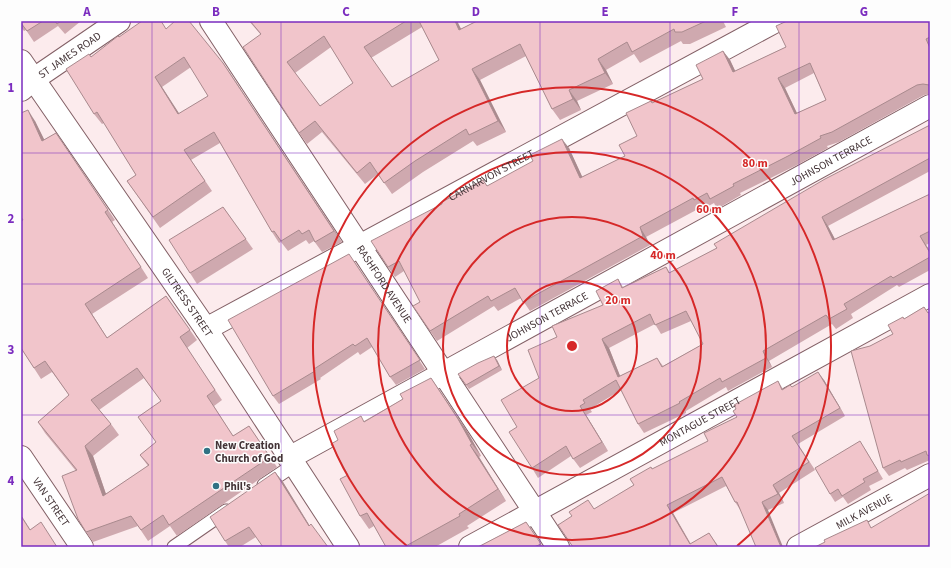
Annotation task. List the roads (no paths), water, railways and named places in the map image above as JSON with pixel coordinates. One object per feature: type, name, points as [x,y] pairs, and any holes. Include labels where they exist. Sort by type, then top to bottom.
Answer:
[{"type":"street","name":"ST JAMES ROAD","points":[[27,84],[119,21]]},
{"type":"street","name":"RASHFORD AVENUE","points":[[211,21],[558,547]]},
{"type":"street","name":"CARNARVON STREET","points":[[206,329],[359,246],[747,28],[776,21]]},
{"type":"street","name":"GILTRESS STREET","points":[[21,61],[27,84],[206,329],[348,547]]},
{"type":"street","name":"JOHNSON TERRACE","points":[[291,461],[443,373],[930,106]]},
{"type":"street","name":"MONTAGUE STREET","points":[[470,547],[930,295]]},
{"type":"street","name":"VAN STREET","points":[[21,457],[82,547]]},
{"type":"street","name":"MILK AVENUE","points":[[798,547],[930,475]]},
{"type":"lane","points":[[256,491],[291,461]]},
{"type":"lane","points":[[174,547],[237,504]]},
{"type":"place","name":"New Creation Church of God","points":[[207,451]]},
{"type":"place","name":"Phil's","points":[[216,486]]}]
